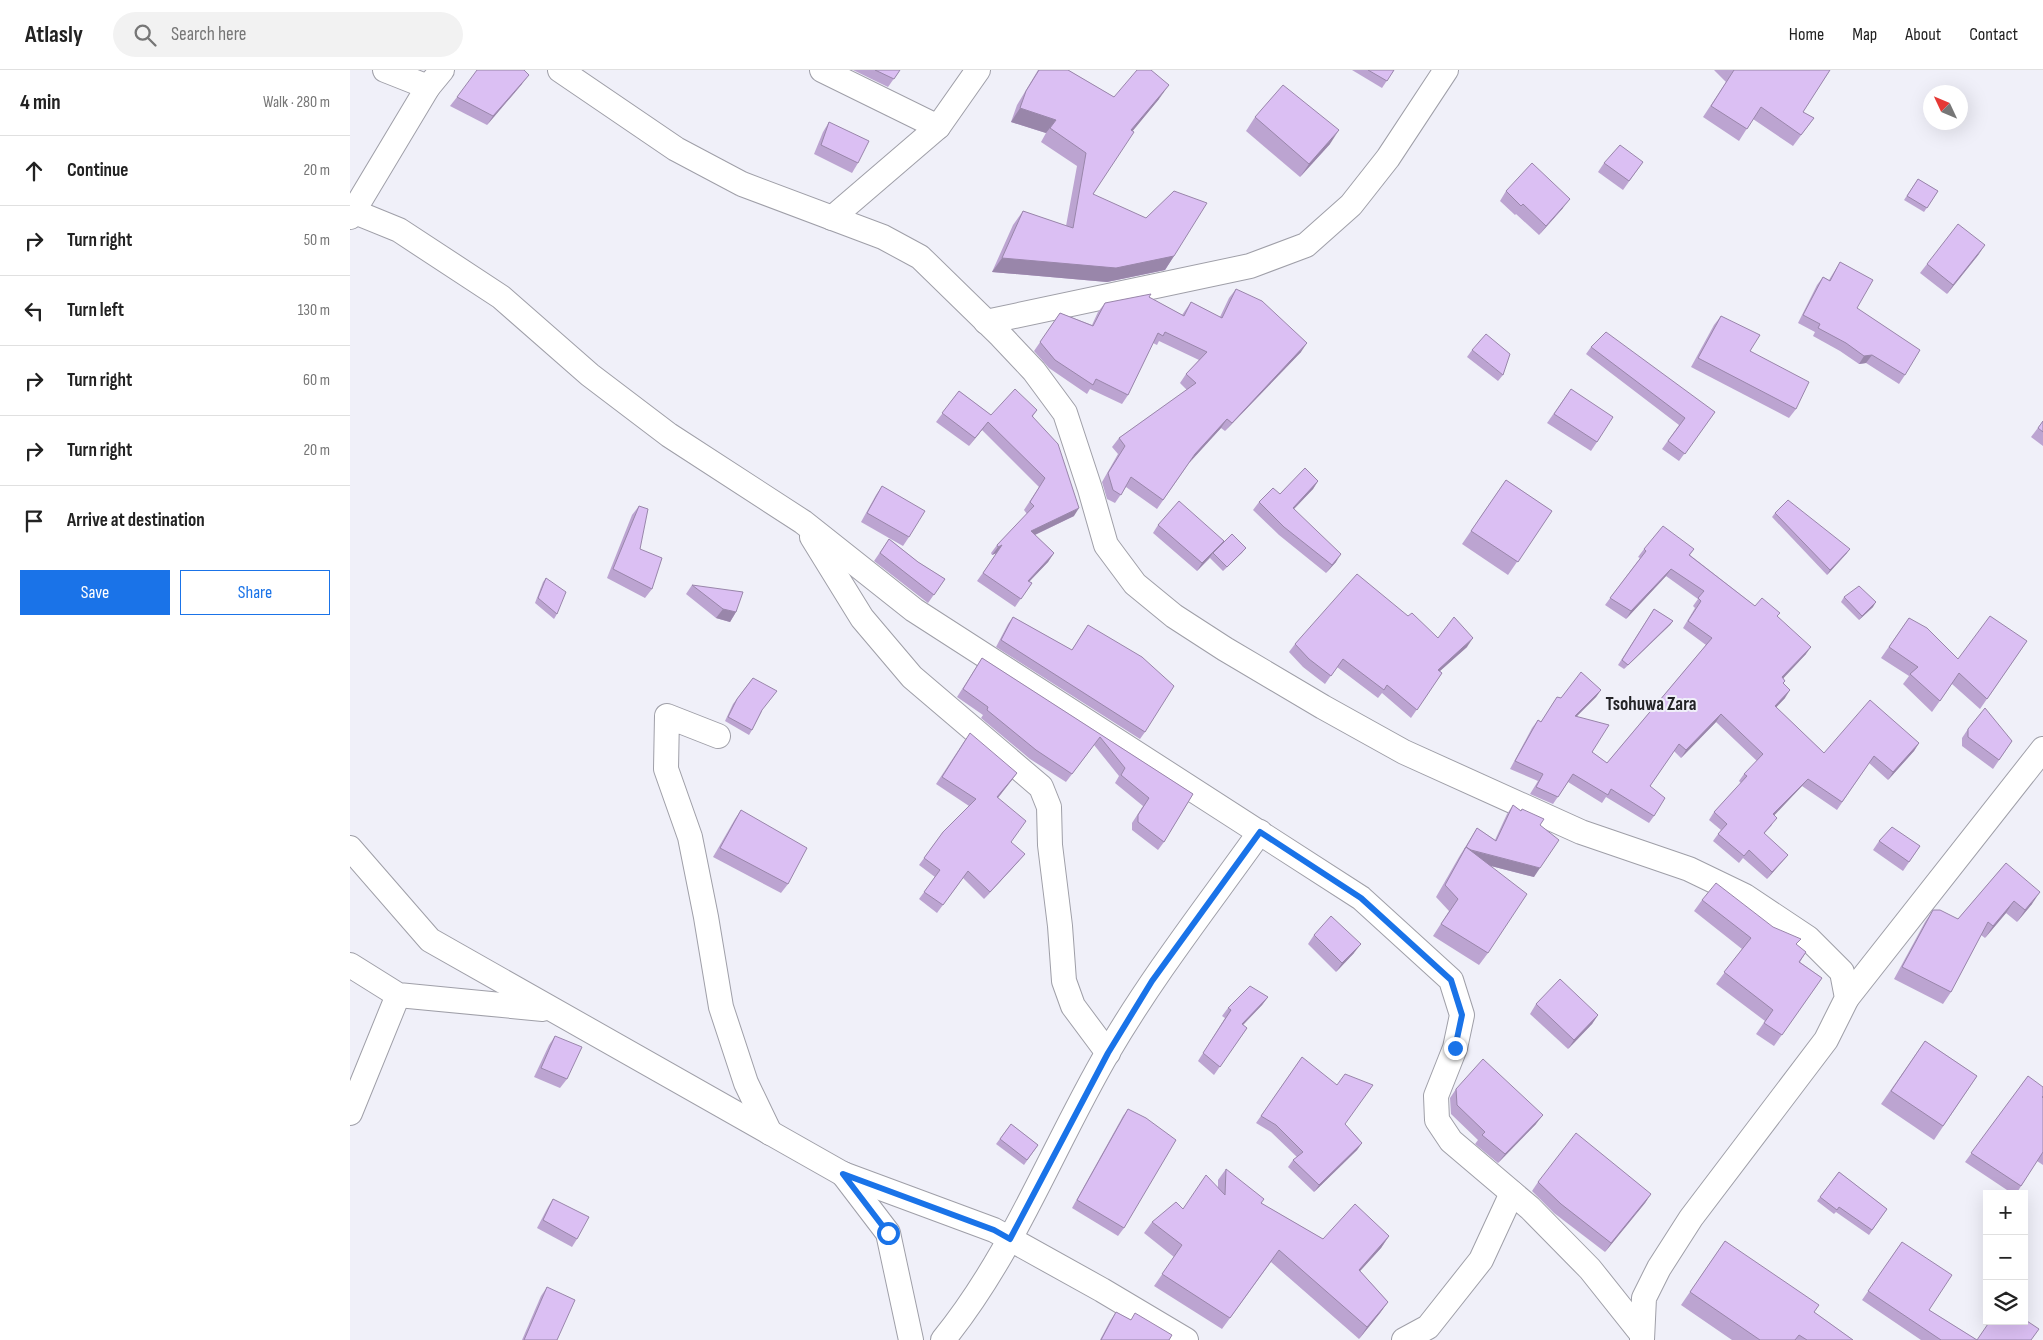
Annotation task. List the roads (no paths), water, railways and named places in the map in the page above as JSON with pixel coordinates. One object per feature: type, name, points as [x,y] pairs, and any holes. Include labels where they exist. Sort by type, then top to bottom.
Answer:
[{"type":"street","points":[[385,70],[435,79],[351,213],[399,230],[501,297],[590,375],[669,434],[803,522],[914,610],[1361,898],[1451,980],[1462,1015],[1455,1048],[1436,1096],[1437,1120],[1450,1141],[1530,1208],[1590,1269],[1633,1333]]},
{"type":"street","points":[[560,70],[676,149],[742,184],[883,237],[920,257],[1034,370],[1065,413],[1106,545],[1135,584],[1174,616],[1225,649],[1323,707],[1404,752],[1581,832],[1690,870],[1745,896],[1808,938],[1842,972],[1848,998]]},
{"type":"street","points":[[822,70],[938,127]]},
{"type":"street","points":[[832,218],[938,127],[978,70]]},
{"type":"street","points":[[986,322],[1250,266],[1306,245],[1351,206],[1388,158],[1446,70]]},
{"type":"street","points":[[803,522],[862,618],[912,677],[1041,787],[1049,806],[1050,846],[1060,926],[1064,981],[1073,1006],[1108,1053]]},
{"type":"street","points":[[718,736],[667,716],[666,769],[690,837],[721,1008],[746,1083],[770,1133]]},
{"type":"street","points":[[1633,1333],[1644,1298],[1658,1268],[1691,1218],[1756,1130],[1819,1051],[1848,998],[2043,749]]},
{"type":"street","points":[[943,1340],[968,1309],[1010,1239],[1108,1053],[1152,981],[1260,832]]},
{"type":"street","points":[[350,848],[430,940],[843,1174],[994,1230],[1102,1290],[1186,1340]]},
{"type":"street","points":[[350,965],[398,996],[552,1009]]},
{"type":"street","points":[[350,1113],[398,996]]},
{"type":"street","points":[[843,1174],[888,1233],[910,1340]]},
{"type":"street","points":[[1404,1340],[1428,1326],[1482,1260],[1512,1193]]},
{"type":"district","name":"Tsohuwa Zara","points":[[1651,703]]}]
